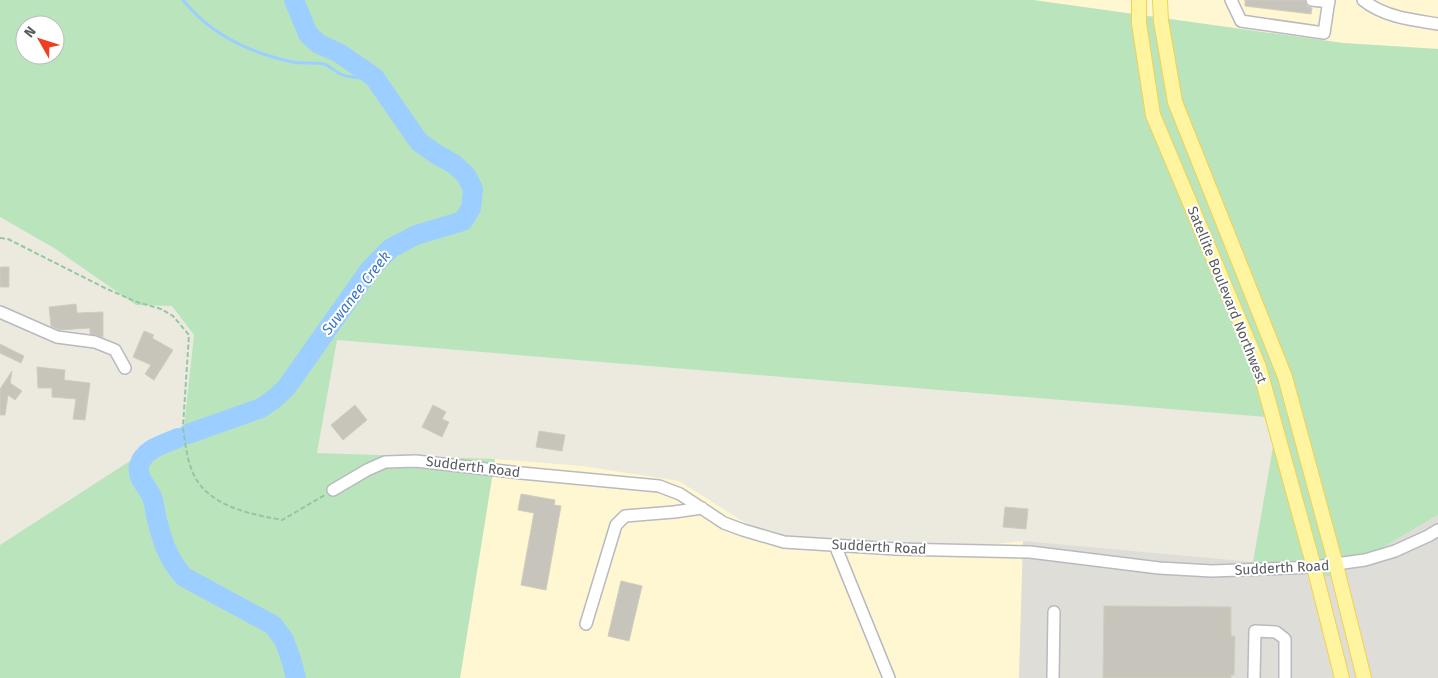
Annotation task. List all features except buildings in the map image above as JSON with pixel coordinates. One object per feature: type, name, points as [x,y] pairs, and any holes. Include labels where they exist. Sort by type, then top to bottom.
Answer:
[{"type":"main road","name":"Satellite Boulevard Northwest","points":[[1139,0],[1139,23],[1153,116],[1259,367],[1314,567],[1342,678]]},
{"type":"main road","name":"Satellite Boulevard Northwest","points":[[1160,0],[1160,21],[1175,102],[1285,377],[1336,565],[1364,678]]},
{"type":"street","points":[[1232,0],[1241,21],[1324,33],[1329,1],[1312,0]]},
{"type":"street","points":[[1363,0],[1370,6],[1399,18],[1438,24]]},
{"type":"street","points":[[0,312],[57,337],[95,342],[115,350],[125,368]]},
{"type":"street","name":"Sudderth Road","points":[[333,490],[385,462],[416,461],[659,486],[680,494],[724,522],[743,530],[784,542],[896,549],[1030,552],[1159,568],[1212,571],[1314,567],[1365,560],[1395,551],[1438,530]]},
{"type":"street","points":[[586,624],[616,525],[625,516],[663,514],[702,508]]},
{"type":"street","points":[[835,545],[889,678]]},
{"type":"street","points":[[1053,678],[1054,612]]},
{"type":"street","points":[[1254,678],[1255,631],[1276,632],[1285,639],[1285,678]]},
{"type":"path","points":[[0,238],[8,240],[105,288],[138,302],[162,309],[173,316],[190,335],[183,427],[193,474],[208,493],[228,506],[246,513],[282,520],[333,490]]},
{"type":"shaded area","points":[[1033,0],[1438,0],[1438,49],[1343,43]]},
{"type":"shaded area","points":[[495,459],[582,466],[679,481],[782,546],[943,550],[1023,541],[1019,678],[460,678]]},
{"type":"shaded area","points":[[1438,515],[1438,678],[1019,678],[1023,541],[1253,562],[1332,577]]},
{"type":"green space","points":[[0,0],[1033,0],[1343,43],[1438,49],[1438,515],[1332,577],[1253,562],[1278,418],[337,340],[317,453],[495,459],[460,678],[0,678],[0,545],[184,426],[194,335],[172,306],[136,305],[54,248],[0,217]]},
{"type":"waterway","points":[[183,0],[219,33],[247,48],[293,62],[324,64],[348,77],[374,77]]},
{"type":"waterway","name":"Suwanee Creek","points":[[188,434],[261,408],[274,399],[286,388],[370,269],[391,248],[416,235],[463,221],[471,208],[473,189],[466,175],[454,164],[419,142],[374,77],[339,53],[319,44],[308,34],[294,0]]},
{"type":"waterway","name":"Suwanee Creek","points":[[178,438],[149,451],[141,460],[139,466],[139,474],[152,497],[169,556],[184,577],[273,625],[284,640],[296,678]]}]
